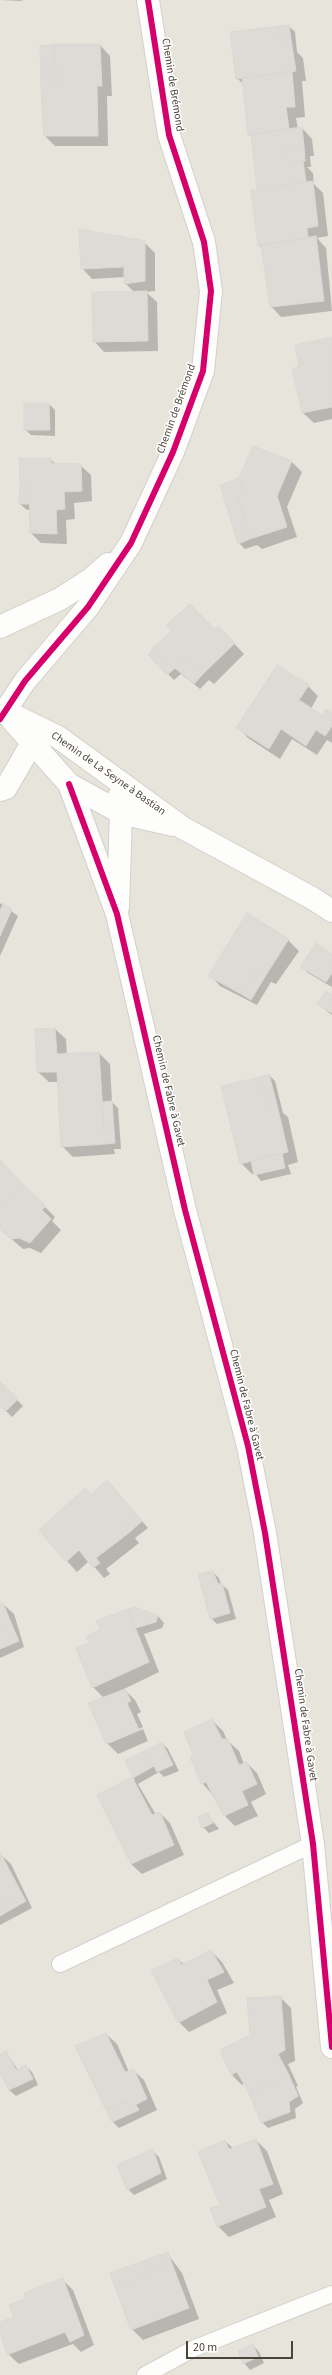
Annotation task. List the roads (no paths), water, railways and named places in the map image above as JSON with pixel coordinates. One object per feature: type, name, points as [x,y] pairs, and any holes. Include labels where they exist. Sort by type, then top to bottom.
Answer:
[{"type":"street","name":"Chemin de Brémond","points":[[2,712],[25,681],[88,607],[131,543],[173,452],[204,371],[211,291],[204,242],[169,135],[148,0]]},
{"type":"street","name":"Chemin de Brémond","points":[[0,627],[60,599],[85,583],[131,543]]},
{"type":"street","name":"Chemin de La Seyne à Bastian","points":[[2,712],[31,733],[69,784],[121,812],[183,828]]},
{"type":"street","name":"Chemin de La Seyne à Bastian","points":[[31,733],[58,737],[183,828],[312,898],[332,911]]},
{"type":"street","name":"Chemin de La Seyne à Bastian","points":[[0,790],[6,788],[31,733]]},
{"type":"street","name":"Chemin de Fabre à Gavet","points":[[114,777],[121,812],[117,914]]},
{"type":"street","name":"Chemin de Fabre à Gavet","points":[[69,784],[117,914],[184,1210],[248,1446],[265,1532],[313,1844],[332,2047]]},
{"type":"lane","points":[[60,1964],[313,1844]]},
{"type":"lane","points":[[145,2375],[195,2348],[332,2294]]}]
